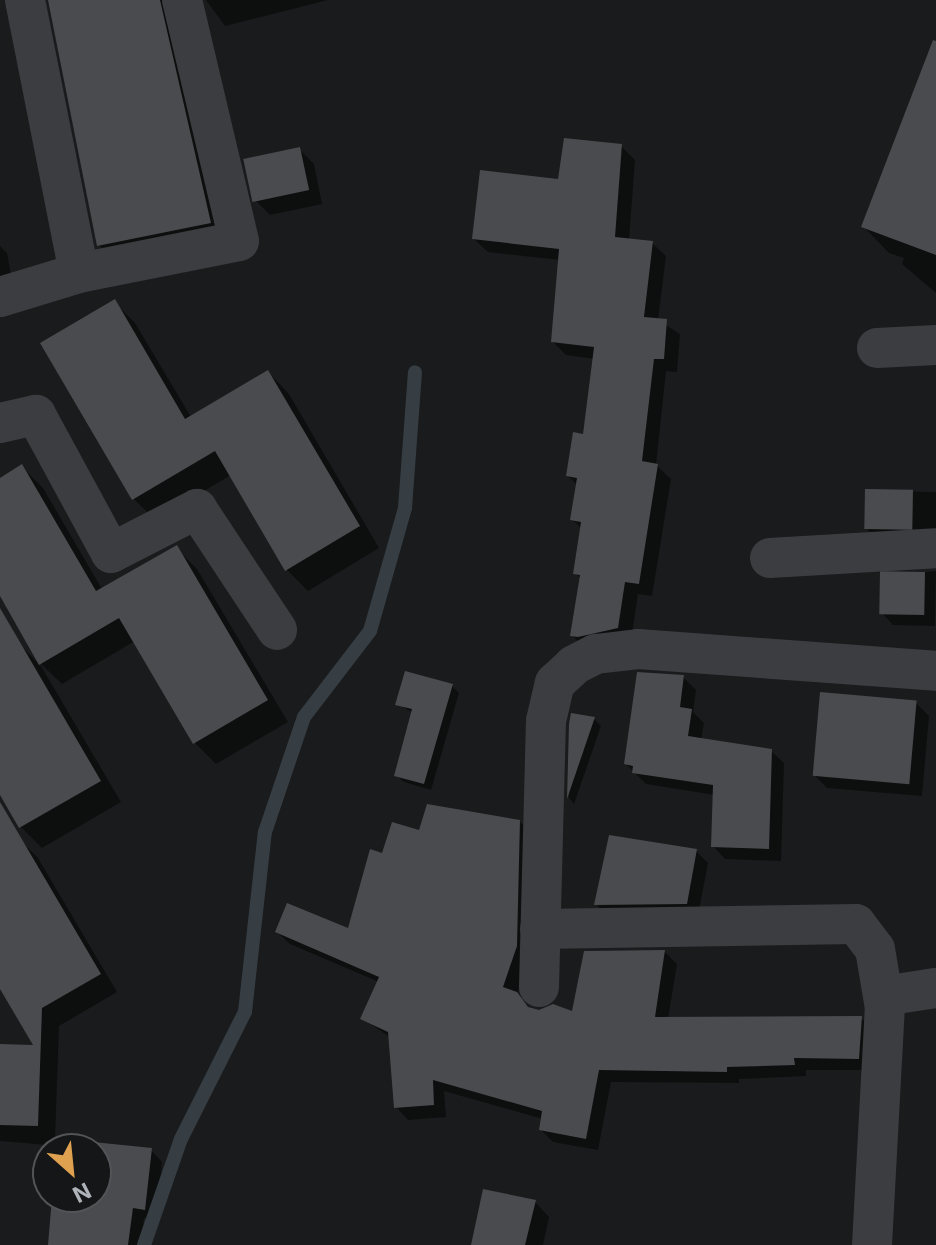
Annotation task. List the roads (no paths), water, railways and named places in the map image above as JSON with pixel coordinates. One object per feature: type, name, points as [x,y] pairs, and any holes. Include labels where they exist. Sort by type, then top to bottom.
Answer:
[{"type":"street","points":[[25,0],[79,273]]},
{"type":"street","points":[[0,297],[79,273],[239,241],[182,0]]},
{"type":"street","points":[[877,348],[936,345]]},
{"type":"street","points":[[0,423],[36,415],[111,553],[197,509],[277,630]]},
{"type":"street","points":[[770,558],[936,548]]},
{"type":"street","points":[[539,987],[546,721],[555,683],[574,665],[596,654],[638,649],[936,671]]},
{"type":"street","points":[[540,929],[856,924],[875,949],[885,1008],[872,1245]]},
{"type":"street","points":[[885,1008],[890,995],[936,988]]},
{"type":"waterway","points":[[144,1245],[181,1139],[245,1012],[265,832],[304,717],[370,631],[405,508],[415,372]]}]
